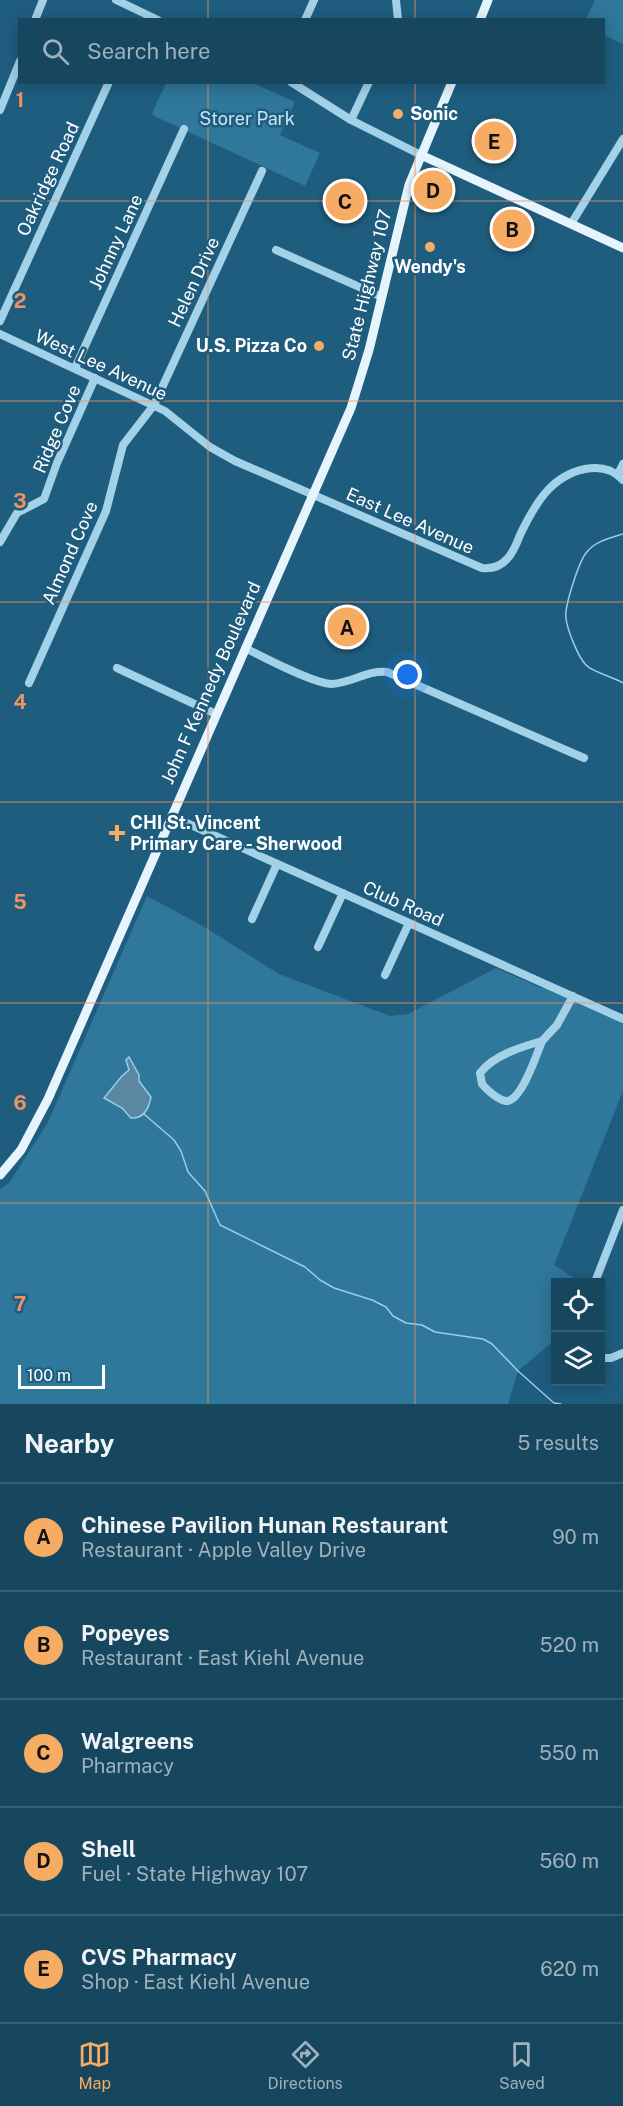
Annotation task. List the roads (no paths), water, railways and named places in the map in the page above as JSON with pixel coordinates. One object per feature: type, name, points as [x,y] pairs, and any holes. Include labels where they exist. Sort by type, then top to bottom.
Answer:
[{"type":"main road","points":[[481,18],[488,0]]},
{"type":"main road","name":"State Highway 107","points":[[313,495],[358,387],[409,185],[451,84]]},
{"type":"main road","points":[[421,155],[623,248]]},
{"type":"main road","name":"John F Kennedy Boulevard","points":[[0,1175],[21,1150],[37,1124],[313,495]]},
{"type":"street","points":[[36,18],[43,0]]},
{"type":"street","points":[[116,0],[140,16]]},
{"type":"street","points":[[306,18],[314,0]]},
{"type":"street","points":[[396,0],[398,18]]},
{"type":"street","points":[[0,110],[18,66]]},
{"type":"street","name":"Oakridge Road","points":[[0,321],[108,84]]},
{"type":"street","points":[[294,84],[351,120],[421,155]]},
{"type":"street","points":[[351,120],[368,84]]},
{"type":"street","name":"Johnny Lane","points":[[75,368],[184,129]]},
{"type":"street","points":[[571,224],[623,139]]},
{"type":"street","name":"Helen Drive","points":[[154,405],[262,171]]},
{"type":"street","points":[[276,250],[382,297]]},
{"type":"street","name":"West Lee Avenue","points":[[0,334],[154,405],[220,453],[313,495]]},
{"type":"street","name":"Ridge Cove","points":[[0,542],[17,513],[45,497],[57,463],[95,378]]},
{"type":"street","name":"Almond Cove","points":[[28,683],[106,511],[123,445],[154,405]]},
{"type":"street","points":[[620,477],[623,464]]},
{"type":"street","name":"East Lee Avenue","points":[[313,495],[476,566],[488,568],[500,565],[509,558],[537,501],[561,479],[576,471],[589,468],[604,468],[620,477]]},
{"type":"street","points":[[245,648],[325,683],[346,682],[371,672],[387,672],[584,758]]},
{"type":"street","points":[[117,668],[216,714]]},
{"type":"street","name":"Club Road","points":[[171,816],[623,1019]]},
{"type":"street","points":[[252,920],[277,864]]},
{"type":"street","points":[[318,947],[342,893]]},
{"type":"street","points":[[385,975],[409,923]]},
{"type":"street","points":[[543,1041],[508,1053],[487,1067],[480,1074],[482,1084],[501,1100],[513,1099],[523,1084],[543,1041],[557,1025],[573,996]]},
{"type":"street","points":[[597,1278],[623,1212]]},
{"type":"street","points":[[605,1358],[623,1353]]},
{"type":"waterway","points":[[623,534],[598,543],[586,553],[573,585],[566,612],[571,636],[586,665],[623,683]]},
{"type":"waterway","points":[[144,1114],[174,1140],[181,1151],[188,1172],[205,1191],[220,1225],[305,1267],[334,1288],[386,1307],[393,1316],[406,1323],[422,1325],[435,1332],[483,1339],[492,1344],[554,1403],[561,1404]]},
{"type":"place","name":"Sonic","points":[[398,114]]},
{"type":"place","name":"CVS Pharmacy","points":[[494,141]]},
{"type":"place","name":"Shell","points":[[433,190]]},
{"type":"place","name":"Walgreens","points":[[345,201]]},
{"type":"place","name":"Popeyes","points":[[512,229]]},
{"type":"place","name":"Wendy's","points":[[430,247]]},
{"type":"place","name":"U.S. Pizza Co","points":[[319,346]]},
{"type":"place","name":"Chinese Pavilion Hunan Restaurant","points":[[347,627]]},
{"type":"place","name":"CHI St. Vincent Primary Care - Sherwood","points":[[117,833]]},
{"type":"park label","name":"Storer Park","points":[[247,119]]}]
